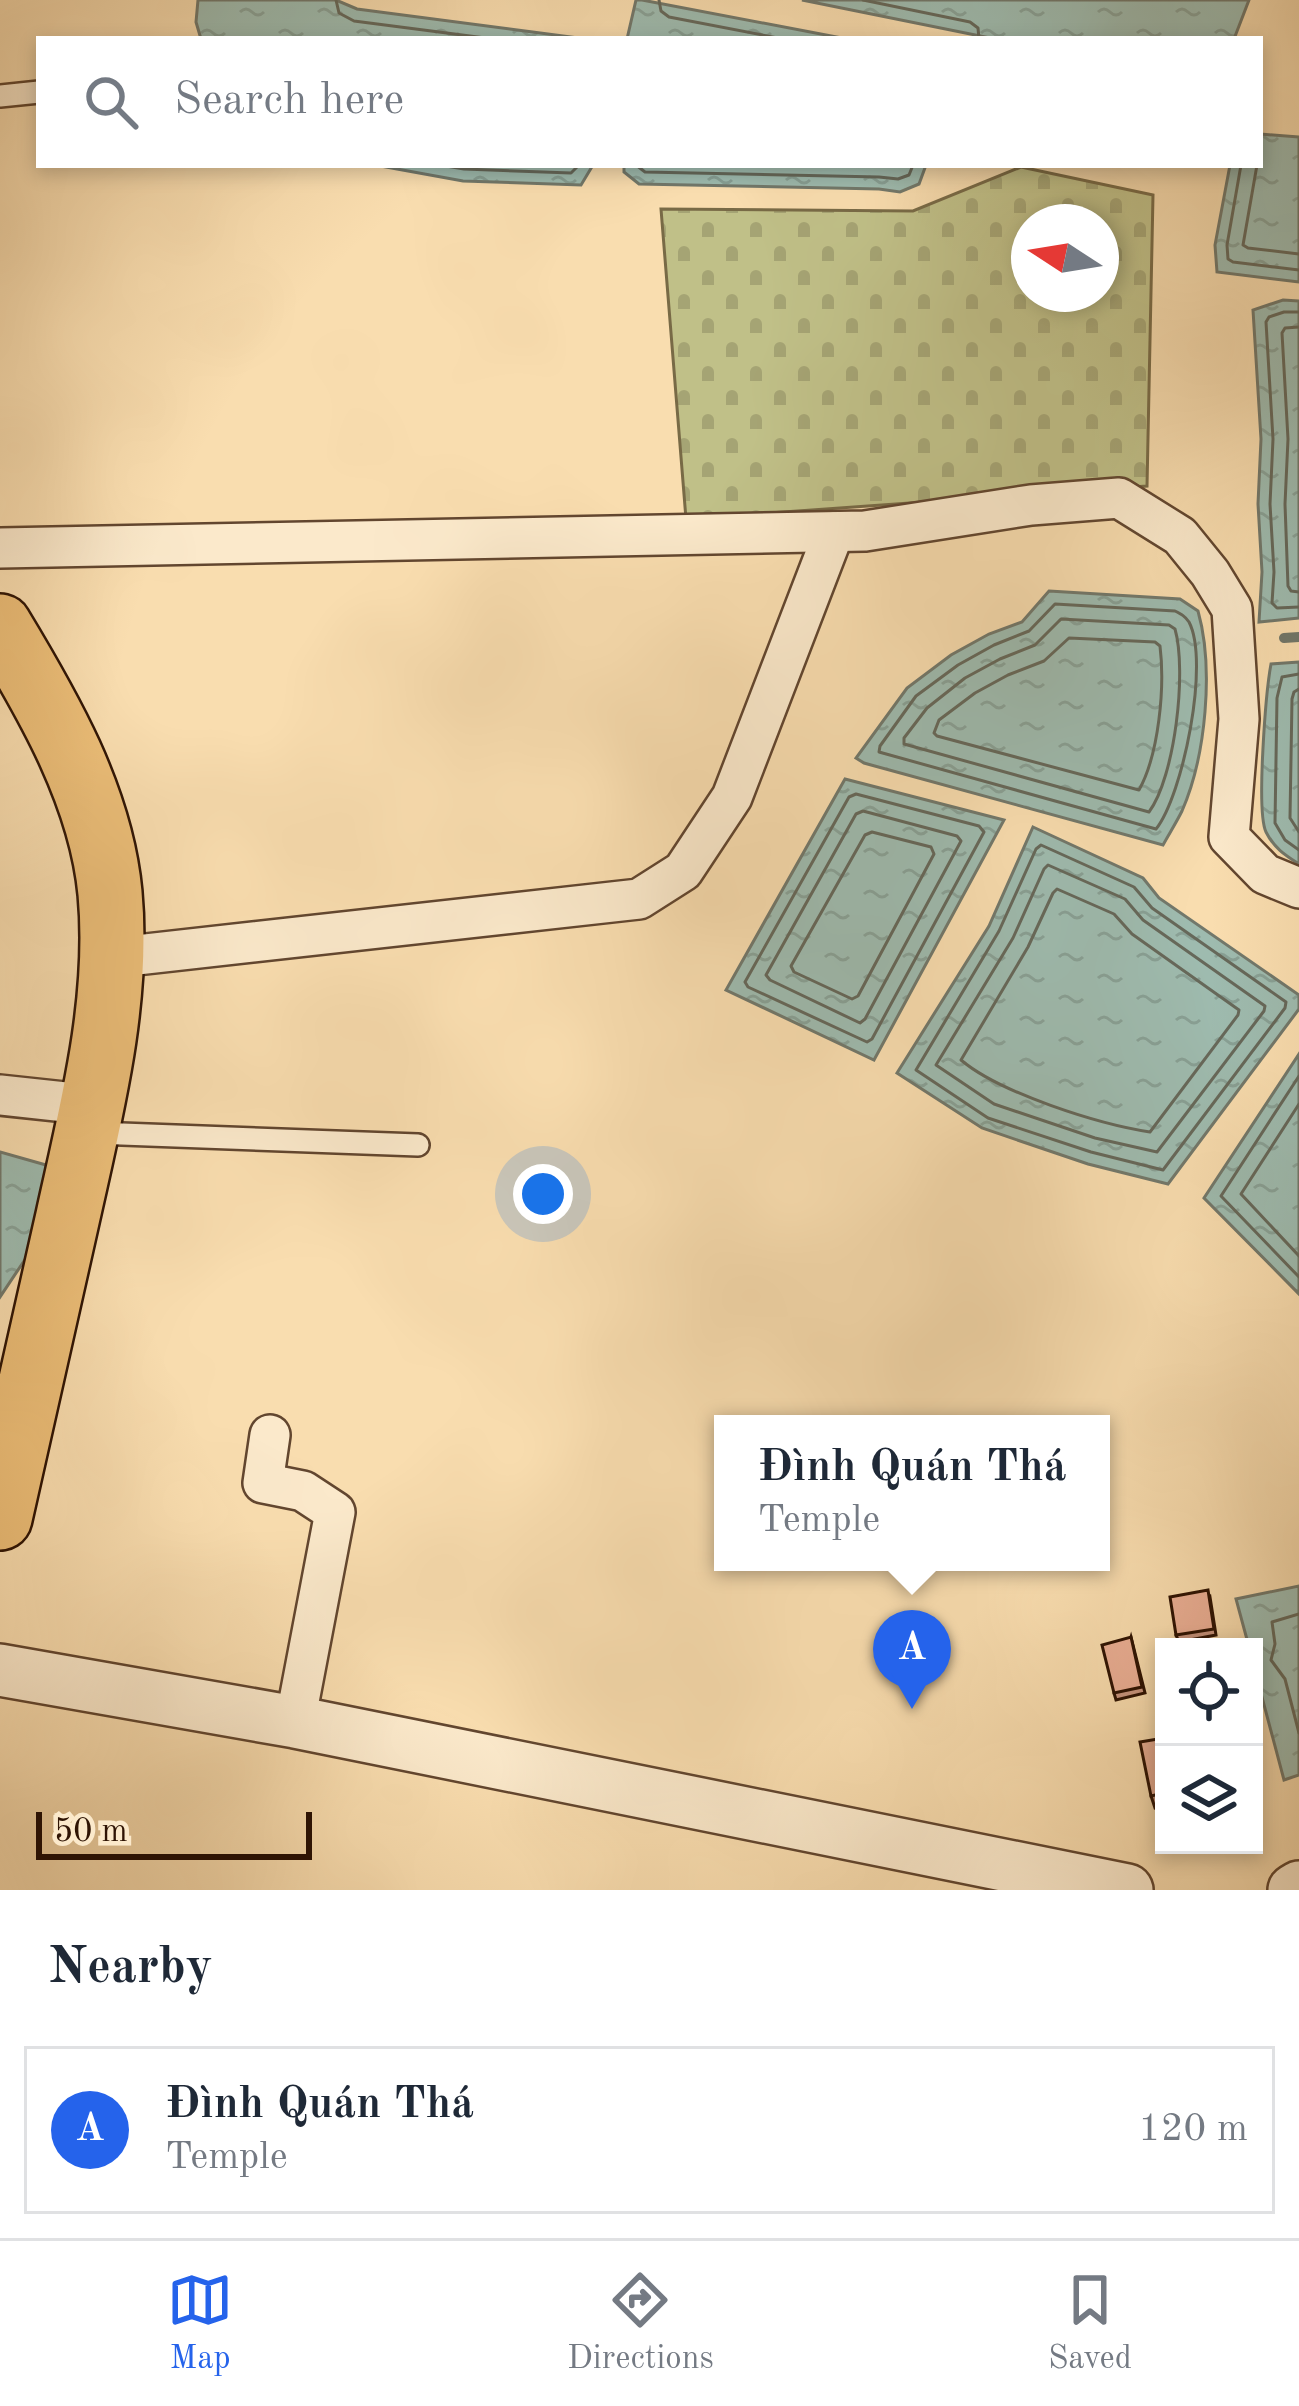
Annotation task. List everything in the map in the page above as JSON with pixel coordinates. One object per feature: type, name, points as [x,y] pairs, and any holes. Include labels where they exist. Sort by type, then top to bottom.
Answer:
[{"type":"main road","points":[[0,626],[73,758],[95,822],[110,891],[110,958],[90,1119],[0,1518]]},
{"type":"street","points":[[0,548],[865,531],[1031,505],[1119,498],[1180,536],[1232,609],[1239,719],[1229,838],[1265,874],[1299,888]]},
{"type":"street","points":[[110,958],[639,899],[683,871],[732,797],[834,532]]},
{"type":"street","points":[[0,1095],[90,1119]]},
{"type":"street","points":[[270,1435],[262,1483],[303,1491],[334,1513],[295,1722]]},
{"type":"street","points":[[0,1670],[295,1722],[1127,1890]]},
{"type":"lane","points":[[0,96],[36,92]]},
{"type":"lane","points":[[90,1119],[418,1145]]},
{"type":"green space","points":[[1019,168],[1153,195],[1147,486],[686,519],[661,209],[913,211]]},
{"type":"water","points":[[198,0],[336,0],[357,9],[563,36],[200,36]]},
{"type":"water","points":[[636,0],[642,0],[831,36],[628,36]]},
{"type":"water","points":[[802,0],[1249,0],[1235,36],[980,36]]},
{"type":"water","points":[[1263,134],[1299,137],[1299,282],[1217,272],[1215,245],[1229,168],[1263,168]]},
{"type":"water","points":[[392,168],[591,168],[581,185],[463,181]]},
{"type":"water","points":[[624,168],[925,168],[919,184],[900,192],[639,184]]},
{"type":"water","points":[[1283,300],[1299,301],[1299,618],[1259,622],[1261,439],[1253,310]]},
{"type":"water","points":[[1049,591],[1180,599],[1198,611],[1206,659],[1202,739],[1182,811],[1163,845],[856,758],[907,688],[951,655],[1022,622]]},
{"type":"water","points":[[1299,662],[1299,864],[1269,838],[1262,801],[1271,664]]},
{"type":"water","points":[[845,779],[1004,820],[874,1060],[726,990]]},
{"type":"water","points":[[1033,827],[1143,878],[1159,898],[1299,995],[1299,1009],[1168,1184],[1088,1164],[982,1128],[897,1073],[989,926]]},
{"type":"water","points":[[1299,1054],[1299,1294],[1204,1198]]},
{"type":"water","points":[[0,1152],[46,1165],[51,1195],[28,1255],[0,1297]]},
{"type":"water","points":[[1299,1586],[1299,1775],[1284,1780],[1263,1701],[1263,1638],[1247,1638],[1236,1599]]},
{"type":"building","points":[[1208,1590],[1214,1629],[1176,1635],[1170,1597]]},
{"type":"building","points":[[1131,1637],[1142,1687],[1114,1693],[1102,1645]]},
{"type":"building","points":[[1155,1740],[1155,1795],[1151,1796],[1140,1742]]},
{"type":"waterway","points":[[1284,638],[1299,637]]},
{"type":"place","name":"Đình Quán Thá","points":[[912,1709]]}]
